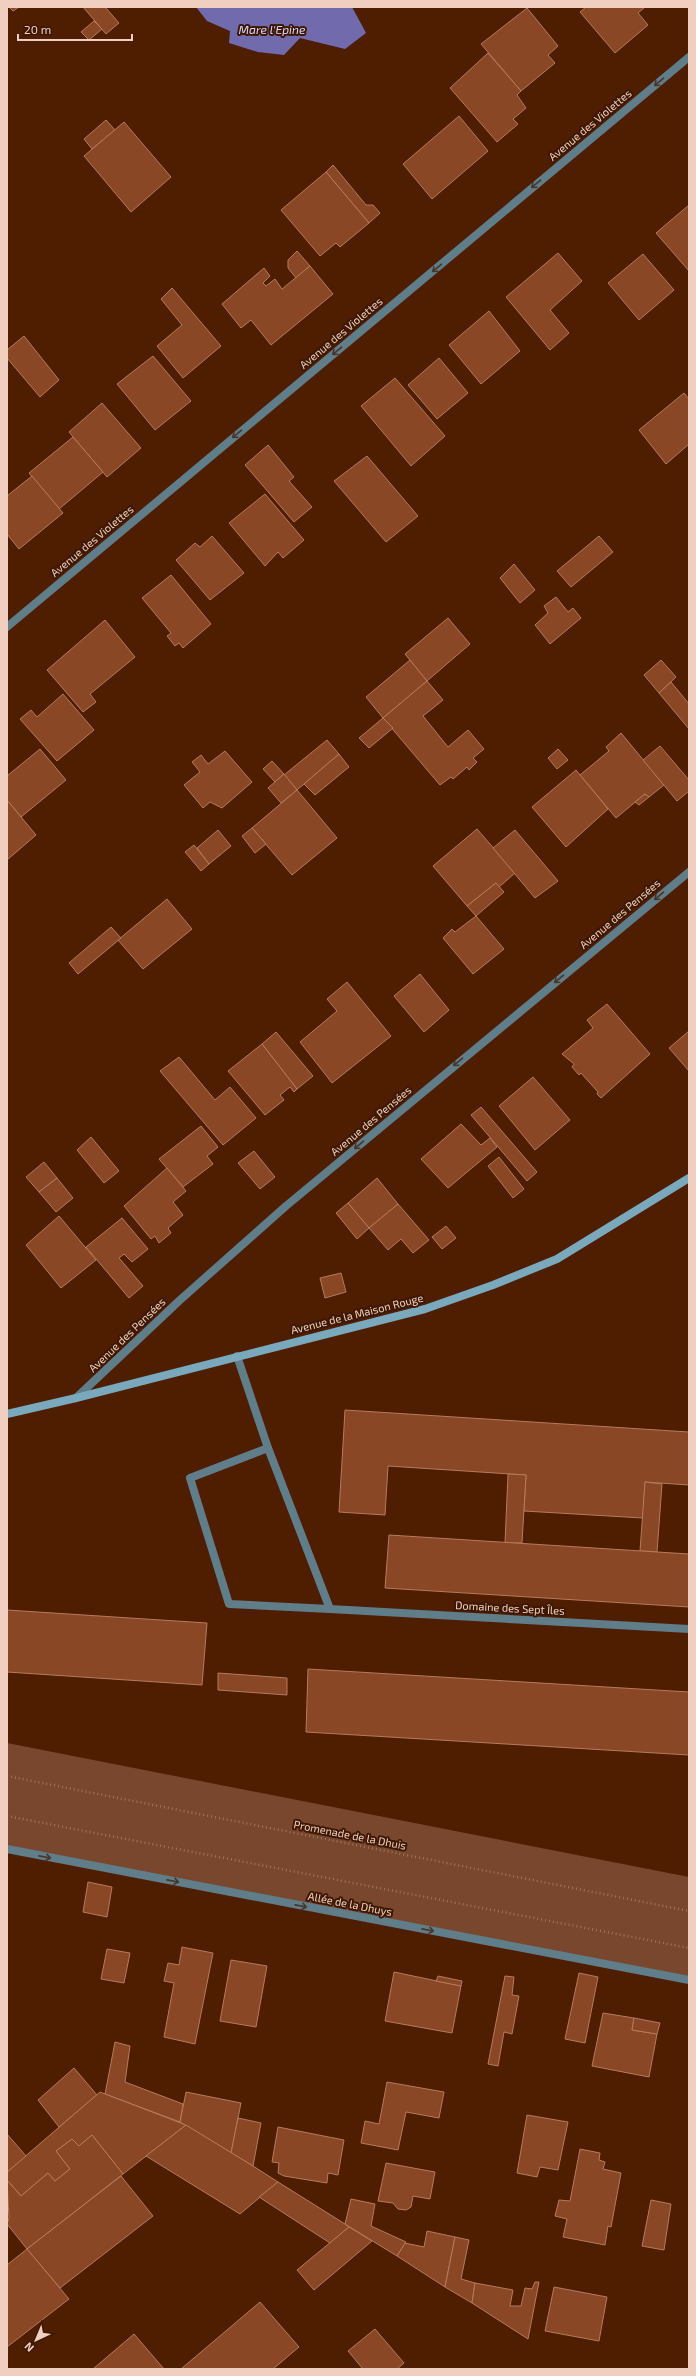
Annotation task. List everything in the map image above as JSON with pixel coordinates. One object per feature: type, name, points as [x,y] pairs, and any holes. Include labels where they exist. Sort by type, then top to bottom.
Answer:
[{"type":"main road","name":"Avenue de la Maison Rouge","points":[[7,1414],[76,1398],[425,1309],[493,1285],[557,1259],[689,1178]]},
{"type":"street","name":"Avenue des Violettes","points":[[7,626],[689,57]]},
{"type":"street","name":"Avenue des Pensées","points":[[76,1398],[180,1300],[286,1206],[689,872]]},
{"type":"street","points":[[237,1356],[268,1448],[330,1609]]},
{"type":"street","name":"Domaine des Sept Îles","points":[[268,1448],[190,1478],[229,1604],[689,1630]]},
{"type":"street","name":"Allée de la Dhuys","points":[[7,1850],[689,1980]]},
{"type":"path","name":"Promenade de la Dhuis","points":[[7,1776],[689,1911]]},
{"type":"path","points":[[7,1816],[689,1948]]},
{"type":"shaded area","points":[[7,1743],[689,1877],[689,1980],[7,1849]]},
{"type":"water","name":"Mare l'Epine","points":[[196,7],[352,7],[366,33],[345,49],[300,38],[284,55],[258,52],[229,43],[230,31],[207,21]]},
{"type":"building","points":[[9,7],[19,7],[13,11]]},
{"type":"building","points":[[83,7],[105,7],[119,23],[106,34]]},
{"type":"building","points":[[586,7],[645,7],[638,13],[648,25],[615,53],[580,12]]},
{"type":"building","points":[[527,8],[558,46],[548,55],[555,63],[521,91],[481,44]]},
{"type":"building","points":[[94,21],[102,29],[89,40],[81,32]]},
{"type":"building","points":[[488,53],[521,91],[517,95],[526,108],[513,119],[518,124],[497,142],[450,88]]},
{"type":"building","points":[[459,116],[488,151],[432,199],[403,164]]},
{"type":"building","points":[[106,120],[115,130],[92,149],[84,139]]},
{"type":"building","points":[[124,122],[171,177],[131,212],[84,156]]},
{"type":"building","points":[[333,165],[366,205],[373,205],[380,213],[369,223],[326,172]]},
{"type":"building","points":[[326,172],[369,223],[340,247],[336,243],[320,256],[281,210]]},
{"type":"building","points":[[689,205],[689,271],[656,233]]},
{"type":"building","points":[[297,251],[310,266],[296,278],[288,268],[288,260]]},
{"type":"building","points":[[558,253],[582,281],[550,310],[569,333],[550,350],[506,297]]},
{"type":"building","points":[[643,254],[674,290],[639,320],[608,283]]},
{"type":"building","points":[[310,266],[333,294],[271,345],[251,320],[241,328],[222,304],[264,268],[270,276],[263,283],[266,286],[275,279],[282,289]]},
{"type":"building","points":[[172,288],[221,346],[183,378],[157,346],[182,325],[161,299]]},
{"type":"building","points":[[489,311],[520,351],[481,384],[449,345]]},
{"type":"building","points":[[24,336],[59,380],[40,397],[7,358],[7,350]]},
{"type":"building","points":[[153,356],[191,401],[155,430],[117,384]]},
{"type":"building","points":[[439,358],[468,393],[437,419],[408,385]]},
{"type":"building","points":[[395,378],[445,436],[411,466],[361,406]]},
{"type":"building","points":[[684,393],[689,399],[689,444],[666,464],[639,430]]},
{"type":"building","points":[[102,403],[141,448],[107,477],[69,432]]},
{"type":"building","points":[[73,437],[103,472],[59,509],[29,473]]},
{"type":"building","points":[[268,445],[294,477],[289,481],[312,507],[294,522],[245,465]]},
{"type":"building","points":[[367,456],[418,516],[386,542],[334,481]]},
{"type":"building","points":[[32,476],[63,513],[19,549],[7,534],[7,496]]},
{"type":"building","points":[[265,494],[304,540],[283,558],[278,552],[265,566],[229,523]]},
{"type":"building","points":[[212,536],[244,573],[210,600],[176,560],[195,543],[200,547]]},
{"type":"building","points":[[599,536],[613,552],[571,587],[557,571]]},
{"type":"building","points":[[514,564],[535,590],[520,603],[500,578]]},
{"type":"building","points":[[171,575],[211,624],[183,648],[179,643],[175,646],[167,636],[171,633],[142,598]]},
{"type":"building","points":[[556,597],[568,612],[573,608],[581,618],[550,644],[535,625],[548,613],[544,606]]},
{"type":"building","points":[[448,618],[470,644],[427,681],[405,654]]},
{"type":"building","points":[[105,620],[135,657],[90,694],[96,702],[83,712],[47,670]]},
{"type":"building","points":[[410,660],[427,681],[383,718],[366,697]]},
{"type":"building","points":[[661,660],[676,677],[659,693],[644,675]]},
{"type":"building","points":[[427,681],[443,700],[423,716],[448,747],[468,730],[484,749],[473,758],[477,762],[469,770],[467,767],[453,779],[451,777],[440,785],[383,718]]},
{"type":"building","points":[[671,682],[689,704],[689,729],[659,693]]},
{"type":"building","points":[[63,694],[94,730],[57,761],[20,719],[31,710],[37,717]]},
{"type":"building","points":[[383,718],[393,728],[369,748],[359,738]]},
{"type":"building","points":[[621,733],[664,785],[649,797],[645,794],[616,818],[580,775],[609,751],[606,747]]},
{"type":"building","points":[[327,740],[339,754],[297,790],[284,775]]},
{"type":"building","points":[[660,746],[689,780],[689,791],[677,801],[643,760]]},
{"type":"building","points":[[40,749],[66,780],[21,817],[7,800],[7,776]]},
{"type":"building","points":[[558,749],[568,760],[557,769],[548,758]]},
{"type":"building","points":[[225,751],[252,782],[222,808],[210,802],[203,808],[184,785],[200,772],[192,762],[201,755],[208,764]]},
{"type":"building","points":[[339,754],[349,767],[315,795],[304,784]]},
{"type":"building","points":[[272,761],[284,774],[275,782],[263,769]]},
{"type":"building","points":[[576,770],[608,809],[566,847],[532,807]]},
{"type":"building","points":[[284,774],[297,790],[281,803],[268,788]]},
{"type":"building","points":[[297,790],[337,838],[292,875],[252,828]]},
{"type":"building","points":[[645,794],[649,797],[639,805],[635,802]]},
{"type":"building","points":[[7,800],[36,835],[7,860]]},
{"type":"building","points":[[252,828],[266,844],[255,853],[242,836]]},
{"type":"building","points":[[477,829],[515,873],[499,887],[496,883],[467,906],[433,866]]},
{"type":"building","points":[[218,830],[231,846],[209,864],[197,848]]},
{"type":"building","points":[[515,830],[558,881],[535,898],[493,848]]},
{"type":"building","points":[[194,845],[209,864],[201,871],[185,852]]},
{"type":"building","points":[[496,883],[504,892],[476,916],[467,906]]},
{"type":"building","points":[[167,899],[192,929],[143,969],[118,940]]},
{"type":"building","points":[[476,916],[504,949],[473,974],[443,938],[452,929],[455,932]]},
{"type":"building","points":[[111,927],[121,938],[78,974],[69,963]]},
{"type":"building","points":[[420,974],[449,1010],[424,1032],[394,996]]},
{"type":"building","points":[[347,982],[391,1036],[332,1083],[300,1042],[337,1011],[327,999]]},
{"type":"building","points":[[607,1004],[650,1054],[601,1098],[597,1094],[598,1092],[581,1073],[579,1075],[572,1067],[574,1064],[562,1054],[593,1028],[587,1020]]},
{"type":"building","points":[[689,1031],[689,1071],[669,1048]]},
{"type":"building","points":[[276,1032],[313,1076],[297,1089],[262,1044]]},
{"type":"building","points":[[262,1044],[297,1089],[294,1092],[290,1087],[280,1095],[284,1100],[265,1115],[228,1071]]},
{"type":"building","points":[[179,1057],[215,1100],[230,1087],[256,1118],[223,1145],[160,1071]]},
{"type":"building","points":[[533,1077],[570,1120],[535,1150],[499,1106]]},
{"type":"building","points":[[481,1107],[537,1172],[527,1181],[471,1115]]},
{"type":"building","points":[[461,1124],[481,1145],[490,1138],[497,1147],[448,1188],[421,1159]]},
{"type":"building","points":[[201,1126],[218,1147],[207,1156],[213,1164],[183,1187],[159,1159]]},
{"type":"building","points":[[91,1137],[119,1171],[104,1183],[77,1150]]},
{"type":"building","points":[[254,1151],[275,1177],[260,1189],[238,1163]]},
{"type":"building","points":[[499,1157],[524,1189],[513,1198],[488,1166]]},
{"type":"building","points":[[44,1162],[57,1178],[39,1192],[26,1177]]},
{"type":"building","points":[[167,1168],[186,1191],[173,1202],[183,1215],[168,1228],[171,1233],[159,1243],[155,1236],[151,1239],[124,1206]]},
{"type":"building","points":[[57,1178],[73,1198],[56,1212],[39,1192]]},
{"type":"building","points":[[377,1178],[398,1204],[369,1228],[348,1203]]},
{"type":"building","points":[[348,1203],[369,1228],[357,1239],[336,1213]]},
{"type":"building","points":[[398,1204],[429,1240],[413,1253],[401,1239],[388,1250],[369,1228]]},
{"type":"building","points":[[59,1216],[96,1260],[61,1288],[26,1245]]},
{"type":"building","points":[[122,1218],[148,1249],[132,1262],[124,1254],[119,1258],[143,1286],[129,1298],[86,1247]]},
{"type":"building","points":[[446,1226],[456,1238],[442,1249],[432,1237]]},
{"type":"building","points":[[341,1273],[346,1292],[325,1298],[320,1278]]},
{"type":"building","points":[[345,1410],[689,1432],[689,1485],[645,1482],[643,1518],[524,1511],[526,1475],[388,1466],[385,1515],[339,1512]]},
{"type":"building","points":[[508,1474],[526,1475],[522,1543],[505,1543]]},
{"type":"building","points":[[645,1482],[662,1484],[657,1552],[640,1551]]},
{"type":"building","points":[[389,1535],[689,1554],[689,1607],[385,1588]]},
{"type":"building","points":[[7,1610],[207,1623],[202,1685],[7,1672]]},
{"type":"building","points":[[308,1669],[689,1692],[689,1755],[306,1732]]},
{"type":"building","points":[[218,1673],[287,1678],[287,1695],[218,1690]]},
{"type":"building","points":[[88,1882],[112,1887],[107,1917],[83,1912]]},
{"type":"building","points":[[182,1947],[213,1953],[195,2044],[164,2037],[174,1983],[164,1981],[168,1963],[179,1965]]},
{"type":"building","points":[[107,1949],[130,1953],[124,1983],[101,1979]]},
{"type":"building","points":[[231,1960],[267,1966],[256,2027],[220,2021]]},
{"type":"building","points":[[394,1972],[461,1986],[452,2033],[385,2021]]},
{"type":"building","points":[[579,1973],[598,1977],[585,2043],[565,2039]]},
{"type":"building","points":[[438,1976],[462,1981],[461,1986],[436,1981]]},
{"type":"building","points":[[505,1976],[514,1977],[512,1995],[519,1996],[512,2034],[504,2032],[498,2066],[488,2064]]},
{"type":"building","points":[[603,2013],[634,2018],[632,2030],[657,2034],[649,2077],[592,2066]]},
{"type":"building","points":[[634,2018],[660,2023],[657,2034],[632,2030]]},
{"type":"building","points":[[115,2042],[130,2046],[125,2082],[183,2104],[180,2122],[105,2094]]},
{"type":"building","points":[[74,2068],[97,2095],[59,2127],[38,2100]]},
{"type":"building","points":[[387,2082],[444,2092],[439,2118],[406,2112],[398,2150],[361,2143],[365,2121],[379,2124]]},
{"type":"building","points":[[100,2092],[186,2125],[123,2174],[92,2135],[79,2146],[72,2139],[56,2151],[70,2169],[55,2181],[48,2173],[21,2196],[7,2180],[7,2172]]},
{"type":"building","points":[[186,2092],[241,2103],[231,2153],[180,2122]]},
{"type":"building","points":[[527,2115],[568,2122],[558,2170],[540,2167],[537,2177],[517,2173]]},
{"type":"building","points":[[238,2118],[261,2123],[253,2166],[231,2153]]},
{"type":"building","points":[[186,2125],[278,2182],[240,2214],[146,2156]]},
{"type":"building","points":[[278,2127],[344,2140],[338,2175],[328,2173],[327,2183],[284,2176],[278,2173],[279,2163],[272,2162]]},
{"type":"building","points":[[7,2134],[26,2156],[7,2172]]},
{"type":"building","points":[[92,2135],[123,2174],[27,2249],[7,2224],[9,2218],[7,2180],[21,2196],[48,2173],[55,2181],[70,2169],[56,2151],[72,2139],[79,2146]]},
{"type":"building","points":[[580,2149],[600,2153],[599,2160],[605,2162],[603,2169],[621,2173],[611,2227],[608,2226],[605,2245],[563,2237],[567,2219],[555,2216],[559,2200],[570,2201]]},
{"type":"building","points":[[386,2163],[435,2172],[430,2199],[413,2196],[411,2207],[406,2210],[398,2209],[393,2203],[378,2201]]},
{"type":"building","points":[[121,2176],[153,2216],[60,2288],[27,2249]]},
{"type":"building","points":[[278,2182],[349,2227],[330,2243],[259,2197]]},
{"type":"building","points":[[351,2199],[375,2204],[371,2226],[406,2242],[397,2256],[345,2224]]},
{"type":"building","points":[[651,2200],[671,2204],[664,2250],[642,2246]]},
{"type":"building","points":[[349,2227],[372,2241],[314,2290],[297,2270]]},
{"type":"building","points":[[427,2231],[455,2237],[445,2287],[397,2256],[405,2243],[424,2247]]},
{"type":"building","points":[[455,2237],[469,2240],[461,2279],[475,2283],[472,2303],[445,2287]]},
{"type":"building","points":[[27,2249],[69,2299],[7,2347],[7,2265]]},
{"type":"building","points":[[535,2282],[539,2282],[528,2339],[472,2303],[475,2283],[513,2290],[510,2306],[521,2306],[525,2288],[532,2289]]},
{"type":"building","points":[[554,2287],[607,2297],[599,2341],[545,2331]]},
{"type":"building","points":[[260,2302],[299,2347],[273,2369],[181,2369]]},
{"type":"building","points":[[375,2329],[404,2363],[397,2369],[363,2369],[348,2351]]},
{"type":"building","points":[[134,2334],[164,2369],[93,2369]]}]
